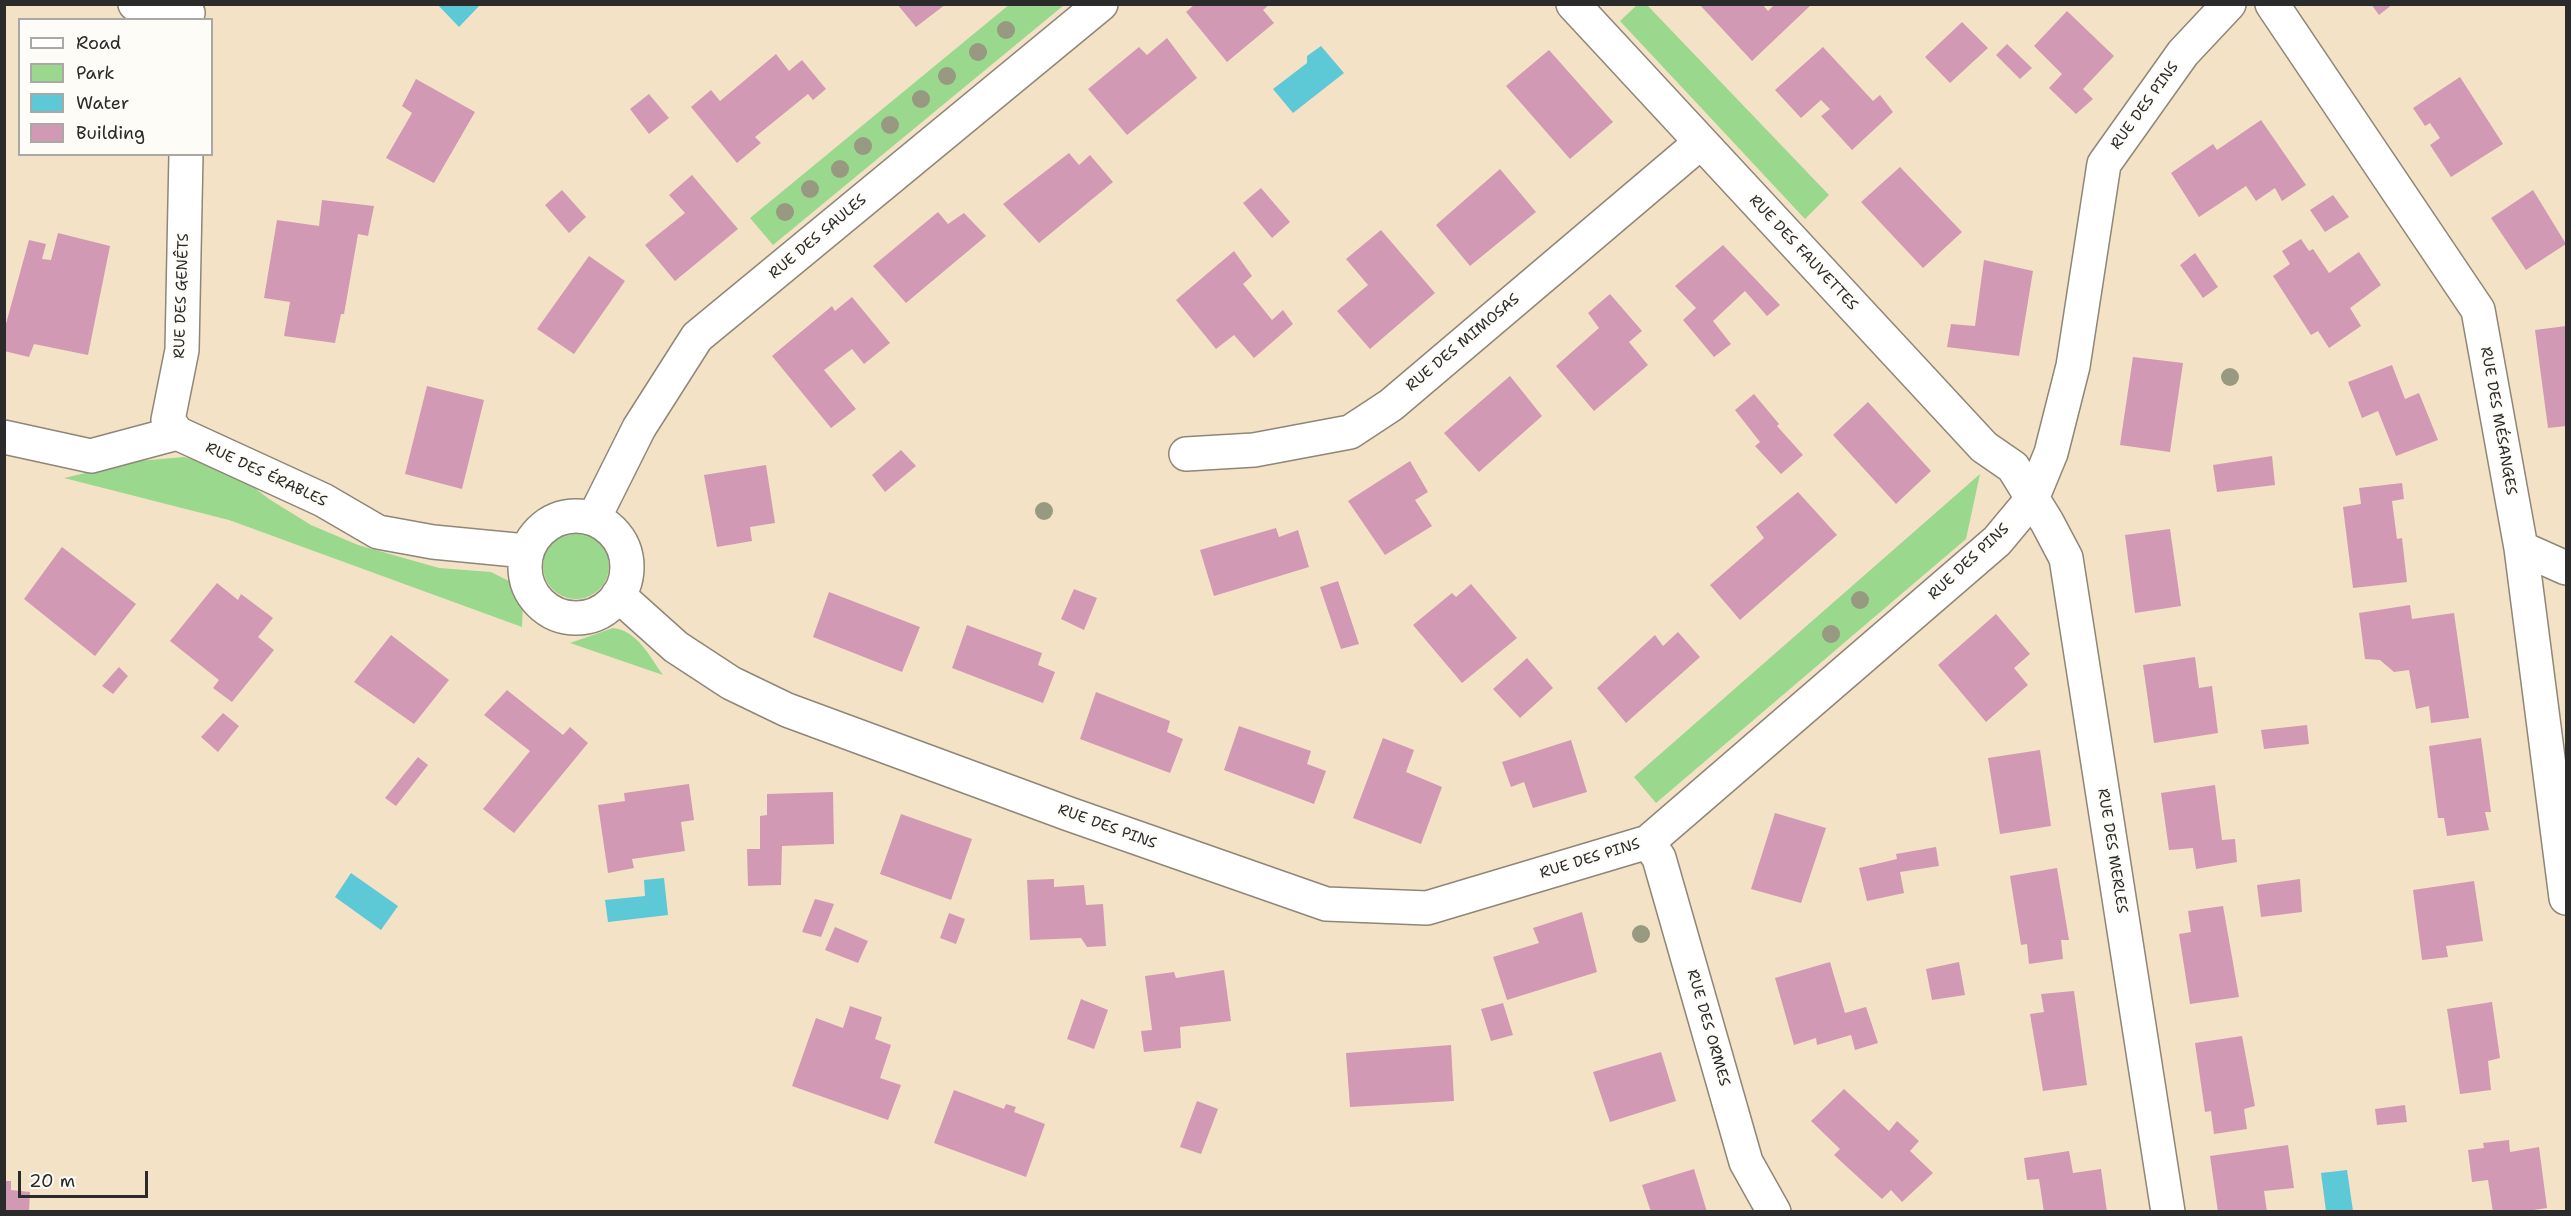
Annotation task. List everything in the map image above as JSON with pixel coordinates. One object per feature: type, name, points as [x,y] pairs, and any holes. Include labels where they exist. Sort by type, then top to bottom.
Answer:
[{"type":"street","points":[[135,4],[190,12]]},
{"type":"street","name":"RUE DES SAULES","points":[[594,518],[639,428],[697,337],[1101,4]]},
{"type":"street","name":"RUE DES FAUVETTES","points":[[1574,4],[1700,143],[1984,447],[2013,467],[2032,499]]},
{"type":"street","name":"RUE DES PINS","points":[[618,595],[676,646],[731,683],[787,710],[1080,818],[1326,904],[1427,908],[1648,842],[1997,541],[2032,499],[2051,453],[2073,366],[2104,164],[2183,53],[2229,4]]},
{"type":"street","name":"RUE DES MÉSANGES","points":[[2272,4],[2478,310],[2521,548],[2566,898]]},
{"type":"street","name":"RUE DES MIMOSAS","points":[[1186,454],[1254,450],[1350,432],[1391,405],[1700,143]]},
{"type":"street","name":"RUE DES GENÊTS","points":[[177,434],[168,420],[182,350],[186,156]]},
{"type":"street","points":[[4,437],[91,456],[177,434]]},
{"type":"street","name":"RUE DES ÉRABLES","points":[[177,434],[323,500],[378,532],[433,542],[526,551]]},
{"type":"street","name":"RUE DES MERLES","points":[[2032,499],[2066,558],[2168,1212]]},
{"type":"street","points":[[578,515],[594,518],[618,537],[624,551],[626,574],[618,595],[607,607],[593,615],[577,618],[560,616],[546,609],[526,583],[524,567],[526,551],[534,536],[546,525],[561,517],[578,515]]},
{"type":"street","points":[[2521,548],[2566,568]]},
{"type":"street","name":"RUE DES ORMES","points":[[1648,842],[1659,858],[1746,1162],[1774,1212]]},
{"type":"green space","points":[[1010,4],[1064,5],[773,245],[750,218]]},
{"type":"green space","points":[[1638,4],[1647,5],[1829,195],[1805,219],[1620,21]]},
{"type":"green space","points":[[184,457],[231,470],[269,499],[311,525],[358,545],[439,568],[491,572],[509,581],[523,600],[522,627],[229,520],[64,478],[138,461]]},
{"type":"green space","points":[[1980,474],[1966,539],[1656,803],[1634,777]]},
{"type":"green space","points":[[576,533],[589,536],[599,543],[606,553],[609,566],[606,579],[599,589],[589,596],[576,599],[563,596],[553,589],[546,579],[543,566],[546,553],[553,543],[563,536]]},
{"type":"green space","points":[[613,628],[622,630],[636,639],[663,675],[570,643]]},
{"type":"water","points":[[437,4],[480,4],[480,5],[459,27]]},
{"type":"water","points":[[1321,46],[1344,73],[1293,113],[1273,89],[1307,63],[1307,56]]},
{"type":"water","points":[[351,873],[398,906],[381,930],[335,897]]},
{"type":"water","points":[[664,878],[668,915],[608,922],[605,900],[645,896],[644,880]]},
{"type":"water","points":[[2347,1170],[2353,1211],[2326,1211],[2321,1173]]},
{"type":"building","points":[[897,4],[946,4],[916,27]]},
{"type":"building","points":[[1195,4],[1270,4],[1263,10],[1274,23],[1227,62],[1186,12]]},
{"type":"building","points":[[1699,4],[1762,4],[1768,11],[1775,4],[1812,4],[1752,61]]},
{"type":"building","points":[[2371,4],[2393,4],[2379,15]]},
{"type":"building","points":[[2067,11],[2114,56],[2083,89],[2093,99],[2076,114],[2049,88],[2062,74],[2034,46]]},
{"type":"building","points":[[1962,22],[1988,48],[1950,83],[1925,57]]},
{"type":"building","points":[[1167,38],[1197,78],[1127,135],[1088,89],[1139,47],[1147,55]]},
{"type":"building","points":[[2007,44],[2032,68],[2020,79],[1996,55]]},
{"type":"building","points":[[1823,47],[1873,101],[1880,95],[1893,112],[1852,150],[1821,116],[1830,109],[1821,100],[1801,118],[1775,90]]},
{"type":"building","points":[[1549,50],[1613,122],[1570,159],[1506,86]]},
{"type":"building","points":[[776,54],[789,71],[802,60],[826,89],[813,100],[808,94],[755,137],[761,143],[737,163],[691,107],[711,90],[720,101]]},
{"type":"building","points":[[2460,77],[2503,144],[2451,177],[2430,145],[2440,138],[2430,123],[2425,126],[2413,108]]},
{"type":"building","points":[[416,79],[475,112],[434,183],[386,158],[412,113],[402,106]]},
{"type":"building","points":[[649,94],[669,118],[649,134],[630,109]]},
{"type":"building","points":[[2261,120],[2306,185],[2282,201],[2275,188],[2256,201],[2246,186],[2199,217],[2171,173],[2213,144],[2217,150]]},
{"type":"building","points":[[1069,153],[1079,165],[1090,155],[1113,182],[1039,243],[1003,204]]},
{"type":"building","points":[[1900,167],[1962,232],[1923,268],[1861,202]]},
{"type":"building","points":[[1500,169],[1536,212],[1470,266],[1436,225]]},
{"type":"building","points":[[692,175],[738,229],[675,281],[645,245],[685,213],[669,195]]},
{"type":"building","points":[[1261,188],[1290,222],[1272,238],[1243,203]]},
{"type":"building","points":[[562,190],[586,217],[569,233],[545,205]]},
{"type":"building","points":[[2533,190],[2566,244],[2526,270],[2491,218]]},
{"type":"building","points":[[2333,195],[2349,217],[2325,232],[2310,210]]},
{"type":"building","points":[[322,200],[374,206],[368,236],[358,234],[344,314],[341,314],[335,343],[284,336],[290,302],[264,298],[277,220],[319,226]]},
{"type":"building","points":[[938,212],[948,224],[964,213],[986,236],[906,303],[873,266]]},
{"type":"building","points":[[1381,230],[1435,293],[1370,349],[1337,311],[1368,285],[1346,259]]},
{"type":"building","points":[[58,233],[110,246],[88,355],[34,344],[29,357],[4,351],[4,331],[29,240],[46,244],[42,259],[51,260]]},
{"type":"building","points":[[2301,239],[2309,251],[2313,249],[2329,273],[2359,252],[2381,285],[2350,308],[2361,326],[2329,348],[2318,331],[2311,335],[2273,276],[2290,264],[2282,251]]},
{"type":"building","points":[[1723,245],[1780,305],[1767,316],[1745,291],[1713,321],[1731,344],[1714,357],[1683,320],[1696,308],[1675,286]]},
{"type":"building","points":[[1234,251],[1252,276],[1243,284],[1272,320],[1283,310],[1293,324],[1254,358],[1234,335],[1216,349],[1176,300]]},
{"type":"building","points":[[2195,253],[2218,287],[2203,298],[2180,265]]},
{"type":"building","points":[[589,256],[625,281],[574,354],[537,329]]},
{"type":"building","points":[[1984,260],[2033,271],[2019,356],[1947,347],[1951,324],[1975,326]]},
{"type":"building","points":[[1610,294],[1642,331],[1629,342],[1648,365],[1594,411],[1556,366],[1599,328],[1588,313]]},
{"type":"building","points":[[852,297],[890,343],[864,364],[852,349],[824,370],[856,409],[831,428],[772,356],[832,306],[835,311]]},
{"type":"building","points":[[2566,326],[2566,426],[2548,428],[2535,330]]},
{"type":"building","points":[[2133,357],[2183,363],[2170,452],[2120,445]]},
{"type":"building","points":[[2392,365],[2405,399],[2419,393],[2438,440],[2396,456],[2378,411],[2362,418],[2348,382]]},
{"type":"building","points":[[1510,376],[1542,416],[1479,472],[1444,433]]},
{"type":"building","points":[[427,386],[484,400],[462,489],[405,474]]},
{"type":"building","points":[[1754,394],[1779,424],[1777,426],[1803,455],[1781,474],[1755,446],[1760,442],[1735,410]]},
{"type":"building","points":[[1868,402],[1931,471],[1896,504],[1833,435]]},
{"type":"building","points":[[901,450],[916,466],[885,492],[872,475]]},
{"type":"building","points":[[2272,456],[2275,485],[2217,492],[2213,465]]},
{"type":"building","points":[[1410,461],[1428,492],[1415,500],[1432,526],[1385,555],[1348,501]]},
{"type":"building","points":[[766,465],[775,523],[750,527],[752,541],[717,547],[704,475]]},
{"type":"building","points":[[2402,483],[2404,499],[2392,501],[2397,539],[2402,538],[2407,582],[2353,588],[2343,507],[2361,504],[2359,488]]},
{"type":"building","points":[[1798,492],[1837,535],[1740,620],[1710,585],[1764,538],[1756,527]]},
{"type":"building","points":[[1276,528],[1279,537],[1298,530],[1309,567],[1214,596],[1200,550]]},
{"type":"building","points":[[2170,529],[2181,606],[2135,613],[2125,535]]},
{"type":"building","points":[[62,547],[136,604],[95,656],[24,599]]},
{"type":"building","points":[[1338,581],[1359,644],[1341,649],[1320,587]]},
{"type":"building","points":[[217,583],[238,600],[241,594],[273,618],[258,637],[274,650],[232,702],[213,688],[219,680],[170,641]]},
{"type":"building","points":[[1471,584],[1517,638],[1462,683],[1413,625],[1452,593],[1456,597]]},
{"type":"building","points":[[1074,589],[1097,598],[1084,630],[1061,619]]},
{"type":"building","points":[[829,592],[920,627],[902,672],[813,637]]},
{"type":"building","points":[[2410,605],[2412,619],[2454,613],[2469,718],[2431,723],[2429,706],[2416,709],[2409,670],[2394,672],[2380,660],[2365,659],[2359,613]]},
{"type":"building","points":[[1996,614],[2030,654],[2014,668],[2028,685],[1986,722],[1938,665]]},
{"type":"building","points":[[967,625],[1042,653],[1038,665],[1055,672],[1043,703],[952,668]]},
{"type":"building","points":[[1678,632],[1700,657],[1626,723],[1597,688],[1655,635],[1663,646]]},
{"type":"building","points":[[391,635],[449,680],[414,724],[354,682]]},
{"type":"building","points":[[2195,657],[2199,688],[2212,686],[2218,733],[2154,743],[2143,665]]},
{"type":"building","points":[[1527,658],[1553,688],[1520,718],[1493,689]]},
{"type":"building","points":[[119,667],[128,676],[113,694],[102,686]]},
{"type":"building","points":[[507,690],[563,735],[570,727],[588,743],[514,833],[483,809],[530,751],[484,715]]},
{"type":"building","points":[[1096,692],[1170,721],[1167,732],[1183,739],[1170,773],[1080,739]]},
{"type":"building","points":[[223,713],[239,726],[218,752],[201,737]]},
{"type":"building","points":[[2307,725],[2309,744],[2264,749],[2261,730]]},
{"type":"building","points":[[1239,726],[1311,751],[1307,764],[1326,771],[1314,804],[1224,770]]},
{"type":"building","points":[[1383,738],[1414,750],[1406,772],[1442,787],[1421,844],[1353,818]]},
{"type":"building","points":[[2481,738],[2491,812],[2485,812],[2489,830],[2447,836],[2444,818],[2438,818],[2429,746]]},
{"type":"building","points":[[1571,740],[1587,792],[1533,808],[1524,782],[1511,787],[1502,762]]},
{"type":"building","points":[[2040,750],[2051,826],[2000,834],[1988,758]]},
{"type":"building","points":[[418,757],[428,765],[396,806],[385,798]]},
{"type":"building","points":[[689,784],[694,820],[681,822],[685,851],[632,859],[634,868],[608,873],[598,805],[625,801],[624,793]]},
{"type":"building","points":[[2215,785],[2222,840],[2235,839],[2237,862],[2196,869],[2193,848],[2169,850],[2161,793]]},
{"type":"building","points":[[833,792],[834,844],[782,846],[781,885],[748,886],[747,849],[760,849],[760,816],[767,815],[767,794]]},
{"type":"building","points":[[1775,813],[1826,828],[1801,903],[1751,889]]},
{"type":"building","points":[[901,814],[972,839],[951,900],[880,874]]},
{"type":"building","points":[[1936,847],[1939,866],[1900,872],[1904,893],[1867,901],[1859,868],[1897,859],[1896,854]]},
{"type":"building","points":[[2057,868],[2069,940],[2061,940],[2063,959],[2029,964],[2027,944],[2021,945],[2010,876]]},
{"type":"building","points":[[1054,879],[1054,887],[1084,885],[1086,905],[1103,904],[1106,946],[1087,947],[1081,938],[1030,940],[1027,880]]},
{"type":"building","points":[[2300,879],[2302,912],[2261,917],[2257,885]]},
{"type":"building","points":[[2474,881],[2483,941],[2446,946],[2448,957],[2422,960],[2413,890]]},
{"type":"building","points":[[815,899],[834,904],[821,937],[802,932]]},
{"type":"building","points":[[2223,906],[2239,997],[2190,1004],[2179,934],[2191,932],[2188,911]]},
{"type":"building","points":[[1582,912],[1597,972],[1507,1000],[1493,957],[1539,943],[1533,928]]},
{"type":"building","points":[[949,913],[965,919],[956,944],[940,938]]},
{"type":"building","points":[[835,927],[868,941],[858,963],[825,950]]},
{"type":"building","points":[[1830,962],[1845,1013],[1866,1007],[1878,1043],[1855,1050],[1851,1035],[1817,1045],[1816,1038],[1794,1045],[1775,978]]},
{"type":"building","points":[[1959,962],[1965,995],[1932,1000],[1926,969]]},
{"type":"building","points":[[1224,970],[1231,1021],[1180,1027],[1181,1048],[1144,1052],[1141,1031],[1152,1030],[1145,976],[1174,972],[1176,978]]},
{"type":"building","points":[[2074,991],[2087,1085],[2043,1091],[2030,1014],[2044,1012],[2041,994]]},
{"type":"building","points":[[1081,999],[1108,1010],[1094,1049],[1067,1039]]},
{"type":"building","points":[[2492,1002],[2500,1058],[2488,1061],[2491,1090],[2460,1094],[2447,1009]]},
{"type":"building","points":[[1503,1003],[1513,1035],[1491,1041],[1481,1009]]},
{"type":"building","points":[[850,1006],[882,1017],[875,1039],[891,1045],[880,1078],[901,1085],[888,1120],[792,1086],[816,1018],[843,1028]]},
{"type":"building","points":[[2242,1036],[2255,1106],[2244,1109],[2247,1129],[2214,1134],[2211,1111],[2205,1112],[2195,1043]]},
{"type":"building","points":[[1451,1045],[1454,1101],[1350,1107],[1346,1053]]},
{"type":"building","points":[[1661,1052],[1676,1101],[1610,1122],[1593,1072]]},
{"type":"building","points":[[1844,1089],[1889,1131],[1897,1121],[1919,1141],[1910,1151],[1933,1173],[1902,1202],[1891,1190],[1882,1199],[1834,1155],[1840,1149],[1811,1121]]},
{"type":"building","points":[[954,1090],[1004,1109],[1006,1104],[1016,1107],[1014,1112],[1045,1124],[1026,1177],[934,1143]]},
{"type":"building","points":[[1197,1101],[1218,1109],[1201,1154],[1180,1147]]},
{"type":"building","points":[[2405,1105],[2407,1122],[2377,1125],[2375,1109]]},
{"type":"building","points":[[2509,1140],[2510,1152],[2539,1147],[2547,1208],[2520,1212],[2493,1212],[2488,1180],[2472,1182],[2468,1150],[2484,1148],[2483,1143]]},
{"type":"building","points":[[2288,1145],[2294,1188],[2264,1191],[2267,1212],[2218,1212],[2210,1156]]},
{"type":"building","points":[[2069,1151],[2073,1173],[2101,1169],[2107,1212],[2044,1212],[2039,1179],[2027,1180],[2024,1158]]},
{"type":"building","points":[[1694,1169],[1707,1212],[1651,1212],[1642,1185]]},
{"type":"building","points":[[4,1181],[11,1181],[11,1190],[30,1192],[29,1212],[4,1212]]}]
